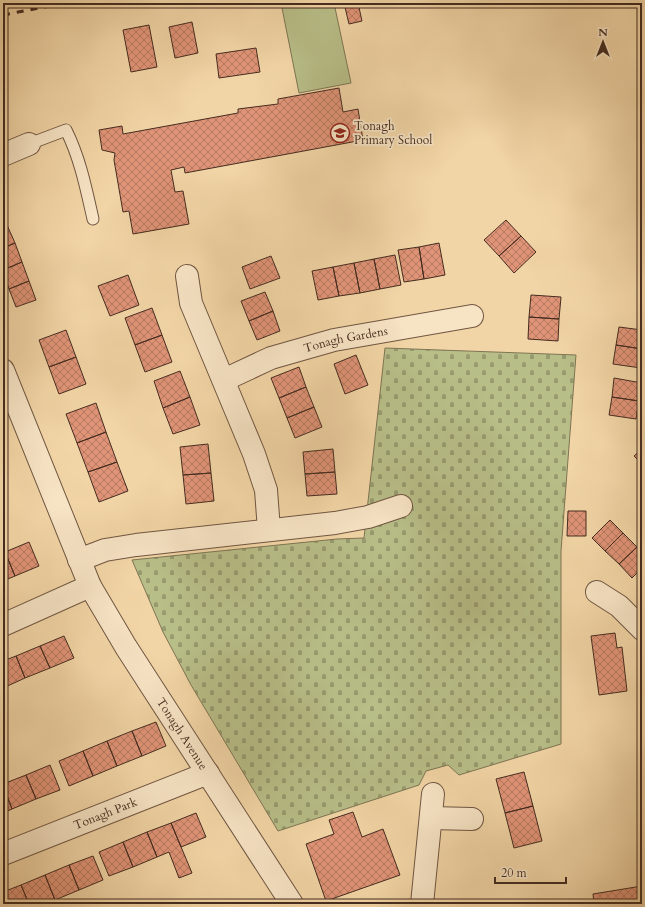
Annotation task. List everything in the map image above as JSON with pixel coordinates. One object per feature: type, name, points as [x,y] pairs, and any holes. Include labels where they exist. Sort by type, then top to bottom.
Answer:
[{"type":"street","points":[[3,155],[29,144]]},
{"type":"street","points":[[187,276],[191,303],[254,454],[266,490],[269,530]]},
{"type":"street","name":"Tonagh Gardens","points":[[224,380],[271,358],[334,340],[472,316]]},
{"type":"street","name":"Tonagh Avenue","points":[[3,370],[7,393],[90,586],[126,647],[292,904]]},
{"type":"street","points":[[79,560],[105,550],[136,545],[335,523],[368,516],[401,506]]},
{"type":"street","points":[[3,625],[90,586]]},
{"type":"street","points":[[597,592],[619,606],[642,629]]},
{"type":"street","name":"Tonagh Park","points":[[3,854],[208,773]]},
{"type":"street","points":[[422,904],[432,794]]},
{"type":"street","points":[[431,818],[472,819]]},
{"type":"lane","points":[[29,144],[66,130],[74,145],[84,176],[93,219]]},
{"type":"green space","points":[[281,3],[334,3],[351,83],[299,93]]},
{"type":"green space","points":[[385,348],[576,355],[561,551],[561,744],[459,775],[448,765],[426,771],[419,785],[278,831],[191,685],[163,632],[132,560],[337,539],[364,538]]},
{"type":"building","points":[[344,3],[358,3],[362,21],[349,24]]},
{"type":"building","points":[[192,22],[198,53],[175,58],[169,27]]},
{"type":"building","points":[[149,25],[157,67],[131,72],[123,30]]},
{"type":"building","points":[[256,48],[260,72],[219,78],[216,54]]},
{"type":"building","points":[[339,88],[343,112],[358,109],[363,140],[185,173],[184,167],[171,170],[175,192],[183,191],[189,224],[133,234],[129,211],[123,212],[114,160],[115,153],[102,150],[99,130],[122,126],[123,134],[238,113],[238,109],[278,104],[278,99]]},
{"type":"building","points":[[3,213],[7,225],[3,226]]},
{"type":"building","points":[[506,220],[521,236],[499,256],[484,240]]},
{"type":"building","points":[[7,225],[15,243],[3,248],[3,226]]},
{"type":"building","points":[[521,236],[536,252],[514,273],[499,256]]},
{"type":"building","points":[[15,243],[22,262],[3,270],[3,248]]},
{"type":"building","points":[[439,243],[445,275],[424,279],[419,247]]},
{"type":"building","points":[[419,247],[424,279],[404,282],[398,250]]},
{"type":"building","points":[[395,255],[401,285],[380,289],[374,259]]},
{"type":"building","points":[[271,256],[280,278],[250,289],[242,267]]},
{"type":"building","points":[[374,259],[380,289],[360,293],[354,263]]},
{"type":"building","points":[[22,262],[29,281],[9,289],[3,270]]},
{"type":"building","points":[[354,263],[360,293],[339,296],[333,267]]},
{"type":"building","points":[[333,267],[339,296],[318,300],[312,271]]},
{"type":"building","points":[[128,275],[139,305],[110,316],[98,286]]},
{"type":"building","points":[[29,281],[36,300],[16,307],[9,289]]},
{"type":"building","points":[[265,292],[273,311],[249,321],[241,301]]},
{"type":"building","points":[[531,295],[561,297],[559,319],[529,317]]},
{"type":"building","points":[[152,308],[162,335],[135,345],[125,318]]},
{"type":"building","points":[[273,311],[280,331],[257,340],[249,321]]},
{"type":"building","points":[[529,317],[559,319],[558,341],[528,339]]},
{"type":"building","points":[[619,327],[642,330],[642,349],[616,345]]},
{"type":"building","points":[[66,330],[76,357],[49,367],[39,340]]},
{"type":"building","points":[[162,335],[172,362],[145,372],[135,345]]},
{"type":"building","points":[[616,345],[642,349],[641,368],[613,364]]},
{"type":"building","points":[[356,355],[368,385],[345,394],[334,364]]},
{"type":"building","points":[[76,357],[86,384],[59,394],[49,367]]},
{"type":"building","points":[[299,367],[306,387],[279,398],[271,378]]},
{"type":"building","points":[[180,371],[190,397],[163,408],[154,381]]},
{"type":"building","points":[[614,378],[642,383],[639,401],[612,397]]},
{"type":"building","points":[[306,387],[314,407],[287,418],[279,398]]},
{"type":"building","points":[[190,397],[200,425],[173,434],[163,408]]},
{"type":"building","points":[[612,397],[639,401],[636,419],[609,415]]},
{"type":"building","points":[[96,403],[106,432],[77,443],[66,414]]},
{"type":"building","points":[[314,407],[322,427],[295,438],[287,418]]},
{"type":"building","points":[[106,432],[117,462],[88,472],[77,443]]},
{"type":"building","points":[[208,444],[211,473],[183,475],[180,447]]},
{"type":"building","points":[[333,449],[335,472],[305,474],[303,452]]},
{"type":"building","points":[[642,449],[642,464],[634,456]]},
{"type":"building","points":[[117,462],[128,491],[99,502],[88,472]]},
{"type":"building","points":[[335,472],[337,494],[307,496],[305,474]]},
{"type":"building","points":[[211,473],[214,501],[186,504],[183,475]]},
{"type":"building","points":[[568,511],[586,511],[586,536],[567,536]]},
{"type":"building","points":[[610,520],[623,533],[605,551],[592,538]]},
{"type":"building","points":[[623,533],[637,547],[619,564],[605,551]]},
{"type":"building","points":[[29,542],[39,566],[15,576],[5,552]]},
{"type":"building","points":[[637,547],[642,552],[642,568],[632,578],[619,564]]},
{"type":"building","points":[[3,552],[5,552],[15,576],[3,581]]},
{"type":"building","points":[[615,633],[617,648],[622,647],[627,691],[599,695],[591,636]]},
{"type":"building","points":[[64,636],[74,658],[50,668],[40,646]]},
{"type":"building","points":[[40,646],[50,668],[25,678],[16,656]]},
{"type":"building","points":[[16,656],[25,678],[3,688],[3,661]]},
{"type":"building","points":[[156,722],[166,746],[142,756],[132,731]]},
{"type":"building","points":[[132,731],[142,756],[117,766],[107,741]]},
{"type":"building","points":[[107,741],[117,766],[93,776],[83,751]]},
{"type":"building","points":[[83,751],[93,776],[69,786],[59,761]]},
{"type":"building","points":[[50,765],[60,790],[36,799],[26,775]]},
{"type":"building","points":[[524,772],[533,806],[505,813],[496,779]]},
{"type":"building","points":[[26,775],[36,799],[12,809],[3,784]]},
{"type":"building","points":[[3,787],[12,809],[3,813]]},
{"type":"building","points":[[533,806],[542,841],[514,848],[505,813]]},
{"type":"building","points":[[353,812],[362,837],[383,829],[400,875],[326,901],[306,844],[334,834],[329,820]]},
{"type":"building","points":[[196,813],[206,837],[181,847],[171,823]]},
{"type":"building","points":[[171,823],[192,873],[179,878],[169,852],[157,857],[147,832]]},
{"type":"building","points":[[147,832],[157,857],[133,867],[123,842]]},
{"type":"building","points":[[123,842],[133,867],[109,876],[99,852]]},
{"type":"building","points":[[93,856],[103,880],[79,890],[69,865]]},
{"type":"building","points":[[69,865],[79,890],[55,900],[45,875]]},
{"type":"building","points":[[45,875],[55,900],[44,904],[29,904],[21,885]]},
{"type":"building","points":[[21,885],[29,904],[3,904],[3,892]]},
{"type":"building","points":[[642,886],[642,904],[594,904],[593,894]]},
{"type":"railway","points":[[3,15],[65,3]]},
{"type":"place","name":"Tonagh Primary School","points":[[340,133]]}]
